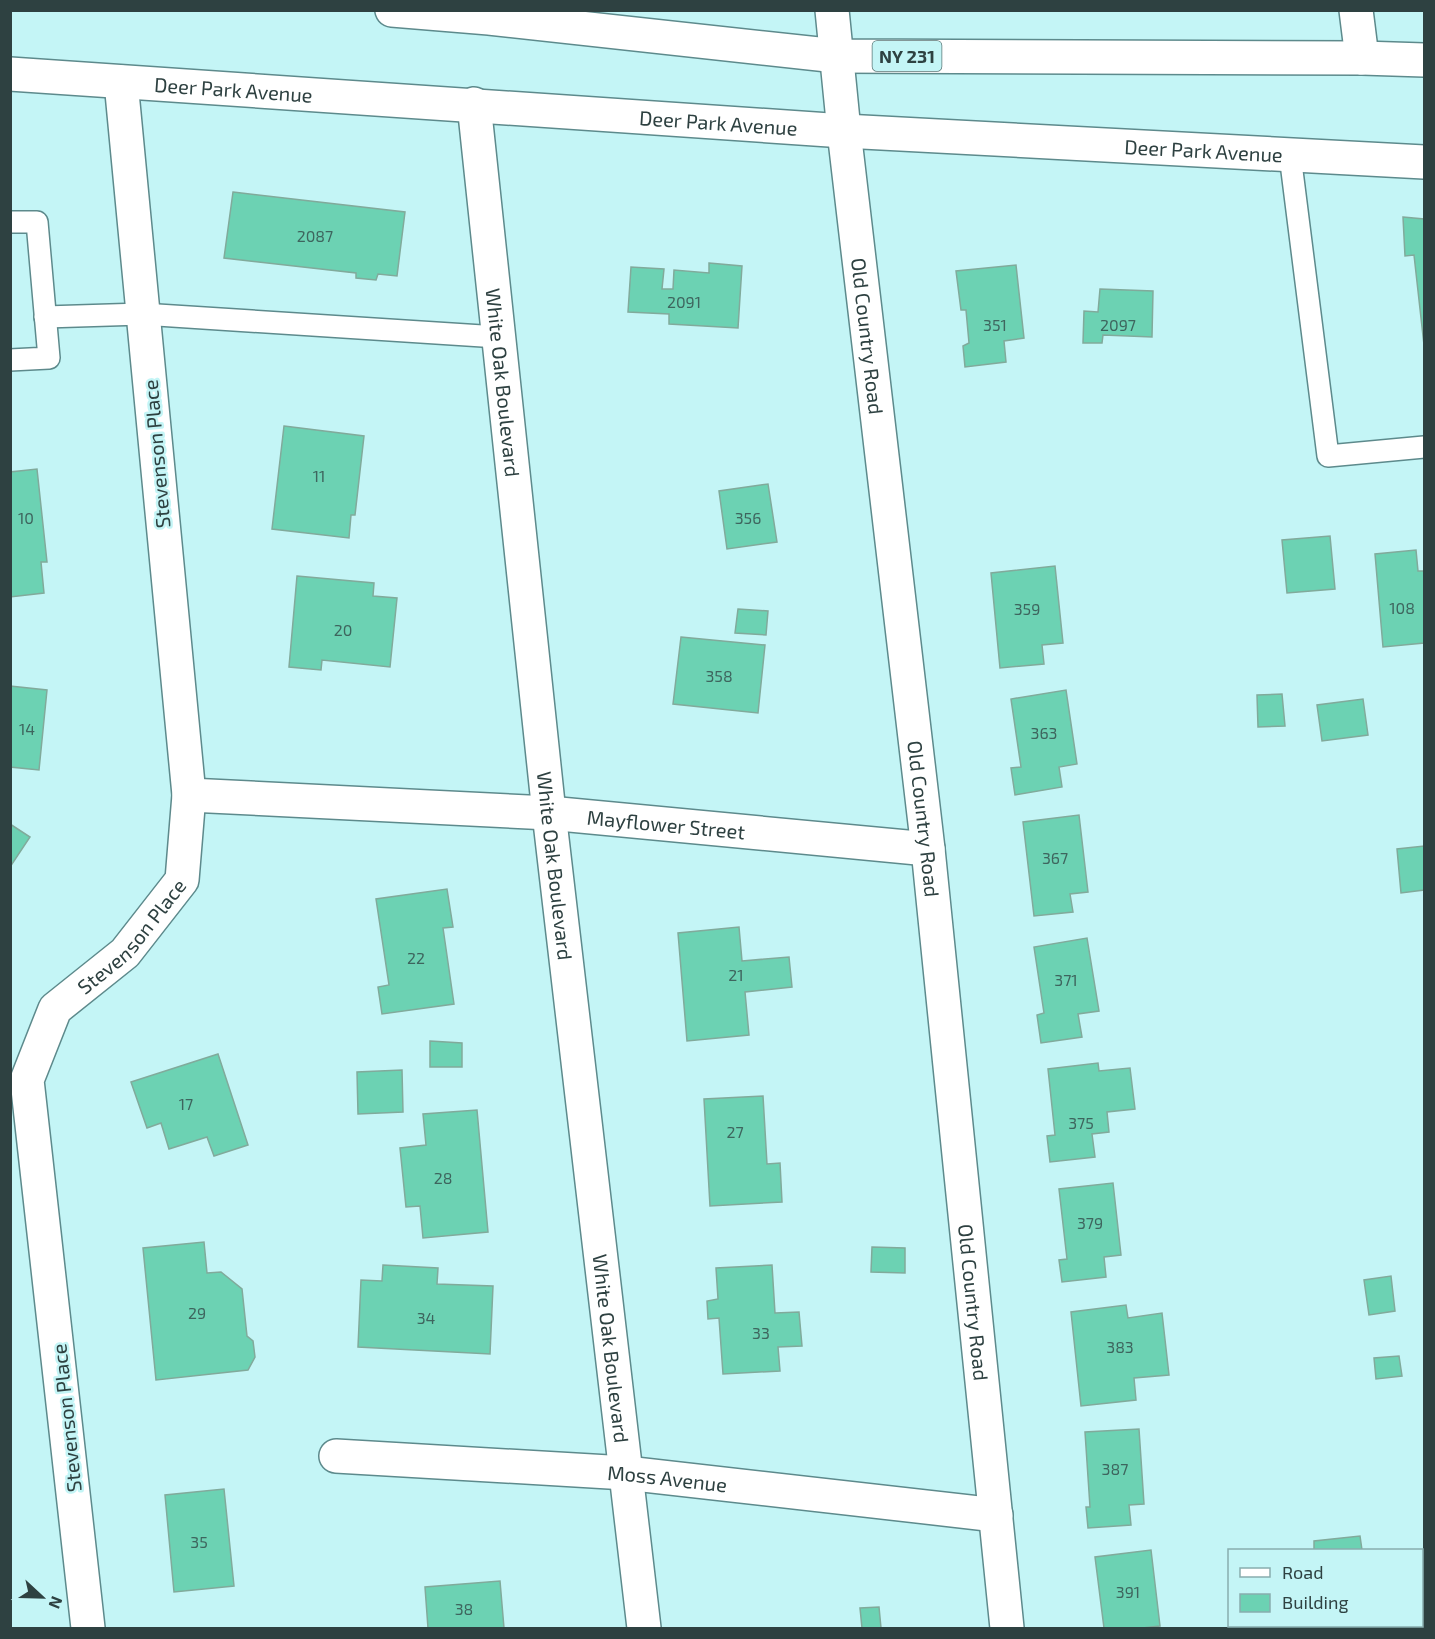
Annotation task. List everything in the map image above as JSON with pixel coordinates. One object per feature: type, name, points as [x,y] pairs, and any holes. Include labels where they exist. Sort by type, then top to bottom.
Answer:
[{"type":"street","name":"NY 231","points":[[392,10],[489,18],[837,56],[1425,60]]},
{"type":"street","name":"Old Country Road","points":[[832,10],[844,132],[928,849],[1007,1629]]},
{"type":"street","points":[[1356,10],[1362,58]]},
{"type":"street","name":"Deer Park Avenue","points":[[10,74],[474,104],[844,132],[1425,162]]},
{"type":"street","name":"Stevenson Place","points":[[88,1629],[27,1080],[55,1009],[125,953],[182,880],[189,795],[121,82]]},
{"type":"street","name":"White Oak Boulevard","points":[[474,104],[549,813],[644,1629]]},
{"type":"street","name":"Mayflower Street","points":[[189,795],[549,813],[928,849]]},
{"type":"street","name":"Moss Avenue","points":[[336,1456],[626,1473],[996,1515]]},
{"type":"lane","points":[[1290,154],[1328,456],[1425,447]]},
{"type":"lane","points":[[10,222],[37,222],[49,358],[10,360]]},
{"type":"lane","points":[[45,317],[142,314],[498,337]]},
{"type":"building","points":[[233,192],[405,212],[397,276],[378,274],[376,280],[356,278],[356,273],[224,258]]},
{"type":"building","points":[[1403,217],[1424,219],[1424,345],[1414,255],[1405,256]]},
{"type":"building","points":[[709,263],[742,266],[738,328],[669,324],[669,314],[628,312],[631,267],[664,269],[662,289],[673,289],[674,270],[709,273]]},
{"type":"building","points":[[1016,265],[1024,338],[1004,341],[1006,362],[965,367],[963,346],[969,343],[966,310],[961,310],[956,271]]},
{"type":"building","points":[[1100,289],[1153,291],[1152,337],[1103,335],[1102,343],[1083,343],[1084,311],[1098,312]]},
{"type":"building","points":[[284,426],[364,436],[355,515],[351,515],[349,538],[272,529]]},
{"type":"building","points":[[37,469],[47,562],[41,562],[44,593],[10,597],[10,472]]},
{"type":"building","points":[[768,484],[777,542],[727,549],[719,491]]},
{"type":"building","points":[[1330,536],[1335,589],[1287,593],[1282,540]]},
{"type":"building","points":[[1416,550],[1418,571],[1424,571],[1424,643],[1383,647],[1375,554]]},
{"type":"building","points":[[1055,566],[1063,643],[1042,645],[1044,664],[1000,668],[991,573]]},
{"type":"building","points":[[297,576],[374,583],[373,596],[397,598],[390,667],[322,660],[321,670],[289,667]]},
{"type":"building","points":[[738,609],[768,611],[766,635],[735,633]]},
{"type":"building","points":[[681,637],[765,645],[758,713],[673,704]]},
{"type":"building","points":[[10,686],[47,690],[39,770],[10,767]]},
{"type":"building","points":[[1066,690],[1077,764],[1059,767],[1062,787],[1015,795],[1011,768],[1021,767],[1011,699]]},
{"type":"building","points":[[1282,694],[1285,726],[1258,727],[1257,695]]},
{"type":"building","points":[[1363,699],[1368,735],[1322,741],[1317,705]]},
{"type":"building","points":[[1079,815],[1088,892],[1070,894],[1073,912],[1034,916],[1023,822]]},
{"type":"building","points":[[10,824],[30,837],[10,867]]},
{"type":"building","points":[[1424,846],[1424,890],[1401,893],[1397,849]]},
{"type":"building","points":[[447,889],[453,927],[443,928],[454,1004],[382,1014],[378,987],[389,985],[376,899]]},
{"type":"building","points":[[739,927],[742,961],[789,957],[792,987],[745,992],[749,1035],[687,1041],[678,933]]},
{"type":"building","points":[[1087,938],[1099,1011],[1078,1014],[1082,1037],[1041,1043],[1037,1015],[1044,1013],[1034,947]]},
{"type":"building","points":[[430,1041],[462,1043],[462,1067],[430,1067]]},
{"type":"building","points":[[218,1054],[248,1145],[214,1156],[207,1137],[169,1149],[161,1123],[147,1128],[131,1082]]},
{"type":"building","points":[[1098,1063],[1099,1071],[1130,1068],[1135,1109],[1107,1112],[1109,1132],[1092,1134],[1095,1157],[1050,1162],[1047,1136],[1055,1135],[1048,1069]]},
{"type":"building","points":[[402,1070],[403,1112],[358,1114],[357,1072]]},
{"type":"building","points":[[763,1096],[767,1164],[780,1163],[782,1202],[710,1206],[704,1099]]},
{"type":"building","points":[[477,1110],[488,1232],[423,1238],[420,1206],[406,1207],[400,1148],[426,1145],[423,1114]]},
{"type":"building","points":[[1113,1183],[1121,1255],[1104,1257],[1106,1277],[1062,1282],[1059,1260],[1067,1259],[1059,1189]]},
{"type":"building","points":[[204,1242],[207,1273],[221,1272],[242,1289],[247,1336],[253,1341],[255,1357],[248,1370],[156,1380],[143,1248]]},
{"type":"building","points":[[872,1247],[905,1248],[905,1273],[871,1272]]},
{"type":"building","points":[[383,1265],[438,1268],[437,1284],[493,1286],[490,1354],[358,1347],[361,1280],[382,1281]]},
{"type":"building","points":[[772,1265],[775,1313],[799,1312],[802,1346],[778,1347],[780,1371],[723,1374],[719,1318],[708,1319],[707,1301],[718,1299],[716,1268]]},
{"type":"building","points":[[1391,1276],[1395,1311],[1369,1315],[1364,1280]]},
{"type":"building","points":[[1126,1305],[1128,1318],[1162,1313],[1169,1375],[1134,1378],[1136,1400],[1081,1406],[1071,1312]]},
{"type":"building","points":[[1399,1356],[1402,1376],[1376,1379],[1374,1358]]},
{"type":"building","points":[[1139,1429],[1144,1504],[1129,1505],[1131,1525],[1088,1528],[1086,1507],[1090,1507],[1085,1432]]},
{"type":"building","points":[[224,1489],[234,1586],[174,1592],[165,1495]]},
{"type":"building","points":[[1360,1536],[1362,1549],[1314,1549],[1314,1541]]},
{"type":"building","points":[[1151,1550],[1160,1626],[1104,1628],[1095,1557]]},
{"type":"building","points":[[500,1581],[504,1628],[428,1628],[425,1587]]},
{"type":"building","points":[[879,1607],[881,1628],[862,1628],[860,1608]]}]
